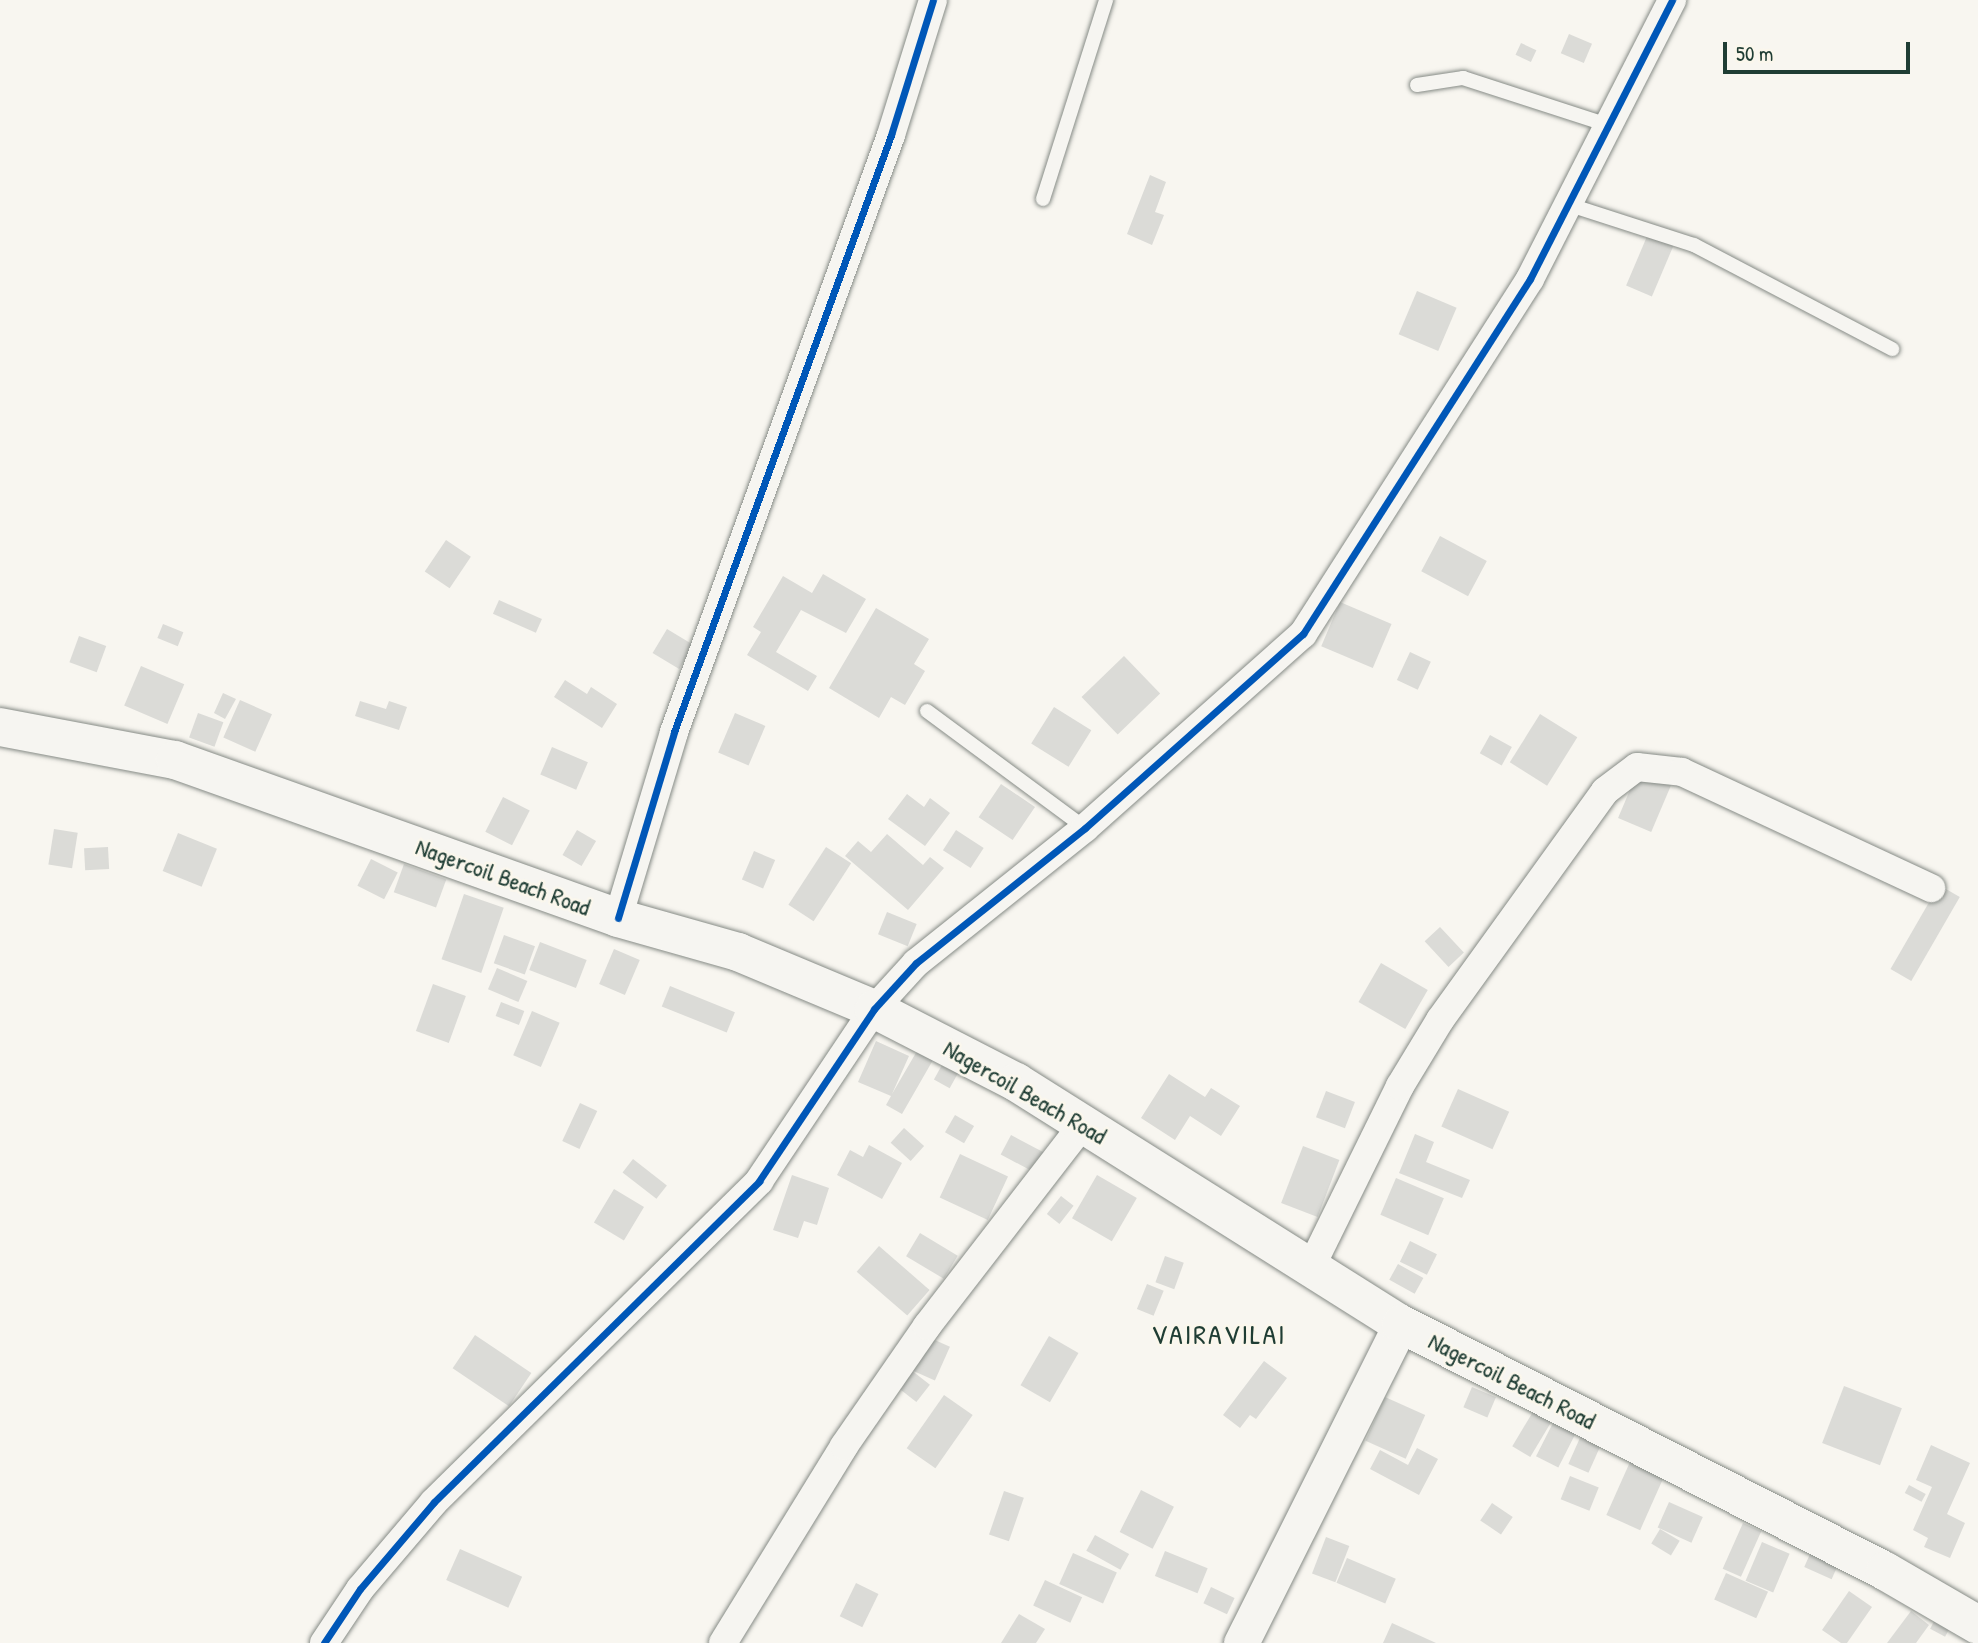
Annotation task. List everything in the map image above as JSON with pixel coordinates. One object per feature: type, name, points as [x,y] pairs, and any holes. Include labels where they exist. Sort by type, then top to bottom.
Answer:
[{"type":"main road","name":"Nagercoil Beach Road","points":[[0,727],[176,760],[618,918],[738,952],[874,1009],[1083,1124],[1401,1324],[1885,1571],[1978,1625]]},
{"type":"street","points":[[618,918],[674,732],[891,135],[933,0]]},
{"type":"street","points":[[324,1643],[360,1589],[434,1502],[759,1181],[874,1009],[915,962],[1086,828],[1303,634],[1530,279],[1611,125],[1672,0]]},
{"type":"street","points":[[1310,1269],[1400,1086],[1440,1020],[1605,791],[1637,768],[1682,772],[1931,888]]},
{"type":"street","points":[[723,1643],[844,1446],[927,1326],[1083,1124]]},
{"type":"street","points":[[1241,1643],[1401,1324]]},
{"type":"lane","points":[[1043,199],[1106,0]]},
{"type":"lane","points":[[1418,85],[1463,78],[1611,125]]},
{"type":"lane","points":[[1570,205],[1694,245],[1892,349]]},
{"type":"lane","points":[[927,711],[1086,828]]},
{"type":"building","points":[[1569,34],[1592,44],[1584,63],[1561,53]]},
{"type":"building","points":[[1521,43],[1536,50],[1531,62],[1516,55]]},
{"type":"building","points":[[1150,175],[1166,182],[1155,212],[1164,215],[1152,245],[1127,234]]},
{"type":"building","points":[[1648,234],[1674,245],[1652,296],[1626,286]]},
{"type":"building","points":[[1417,291],[1457,308],[1438,351],[1399,334]]},
{"type":"building","points":[[1440,536],[1487,561],[1468,596],[1421,571]]},
{"type":"building","points":[[446,540],[471,557],[450,588],[425,572]]},
{"type":"building","points":[[823,574],[866,599],[846,633],[801,610],[776,652],[817,676],[808,691],[747,655],[761,632],[753,627],[783,576],[812,593]]},
{"type":"building","points":[[499,600],[542,619],[536,633],[493,614]]},
{"type":"building","points":[[1340,602],[1392,624],[1373,668],[1321,646]]},
{"type":"building","points":[[876,608],[929,639],[914,664],[925,671],[905,705],[891,697],[879,718],[829,688]]},
{"type":"building","points":[[163,624],[183,632],[178,646],[157,638]]},
{"type":"building","points":[[667,629],[694,645],[679,669],[653,653]]},
{"type":"building","points":[[79,636],[106,646],[97,672],[69,662]]},
{"type":"building","points":[[1410,652],[1431,662],[1418,690],[1397,680]]},
{"type":"building","points":[[1124,656],[1160,693],[1118,734],[1082,697]]},
{"type":"building","points":[[141,666],[184,684],[167,724],[124,706]]},
{"type":"building","points":[[565,680],[587,694],[591,687],[617,704],[602,728],[554,697]]},
{"type":"building","points":[[223,693],[236,699],[225,719],[214,713]]},
{"type":"building","points":[[240,700],[272,714],[255,752],[223,737]]},
{"type":"building","points":[[360,701],[386,709],[389,701],[407,707],[399,730],[355,716]]},
{"type":"building","points":[[1054,707],[1091,730],[1069,767],[1031,743]]},
{"type":"building","points":[[198,713],[223,722],[214,747],[189,737]]},
{"type":"building","points":[[735,713],[765,726],[749,765],[718,753]]},
{"type":"building","points":[[1540,714],[1577,737],[1547,786],[1510,762]]},
{"type":"building","points":[[1490,735],[1512,747],[1502,765],[1480,753]]},
{"type":"building","points":[[552,747],[588,762],[576,790],[540,775]]},
{"type":"building","points":[[1638,771],[1671,785],[1651,832],[1618,818]]},
{"type":"building","points":[[1001,784],[1035,807],[1013,840],[979,817]]},
{"type":"building","points":[[907,794],[924,807],[930,798],[950,813],[925,846],[888,819]]},
{"type":"building","points":[[503,797],[530,811],[512,845],[485,832]]},
{"type":"building","points":[[54,829],[78,833],[72,868],[48,865]]},
{"type":"building","points":[[577,830],[596,841],[582,866],[562,855]]},
{"type":"building","points":[[956,830],[984,848],[971,868],[943,850]]},
{"type":"building","points":[[178,833],[217,849],[202,887],[163,871]]},
{"type":"building","points":[[887,834],[923,865],[930,857],[944,868],[908,910],[845,856],[858,841],[871,852]]},
{"type":"building","points":[[108,847],[109,869],[85,870],[84,848]]},
{"type":"building","points":[[826,847],[851,863],[814,921],[788,905]]},
{"type":"building","points":[[754,851],[775,860],[763,889],[742,880]]},
{"type":"building","points":[[371,859],[398,873],[384,899],[357,886]]},
{"type":"building","points":[[404,864],[446,879],[436,908],[394,892]]},
{"type":"building","points":[[1939,885],[1960,897],[1911,981],[1890,969]]},
{"type":"building","points":[[464,894],[504,908],[481,973],[442,959]]},
{"type":"building","points":[[887,912],[917,924],[908,946],[878,934]]},
{"type":"building","points":[[1440,927],[1464,953],[1449,967],[1425,941]]},
{"type":"building","points":[[504,935],[535,946],[525,974],[494,963]]},
{"type":"building","points":[[540,942],[587,960],[576,988],[529,970]]},
{"type":"building","points":[[614,949],[640,960],[625,995],[599,984]]},
{"type":"building","points":[[1381,963],[1428,990],[1405,1029],[1358,1002]]},
{"type":"building","points":[[497,968],[527,981],[518,1002],[488,989]]},
{"type":"building","points":[[433,984],[466,996],[449,1043],[416,1031]]},
{"type":"building","points":[[670,986],[735,1012],[727,1033],[662,1006]]},
{"type":"building","points":[[501,1002],[524,1011],[519,1025],[496,1016]]},
{"type":"building","points":[[532,1011],[560,1023],[541,1067],[513,1055]]},
{"type":"building","points":[[876,1041],[909,1056],[892,1094],[917,1051],[933,1060],[902,1114],[886,1105],[891,1096],[858,1082]]},
{"type":"building","points":[[947,1056],[963,1065],[950,1088],[934,1080]]},
{"type":"building","points":[[1169,1074],[1205,1097],[1211,1088],[1240,1106],[1221,1136],[1190,1116],[1175,1140],[1141,1118]]},
{"type":"building","points":[[1458,1089],[1509,1112],[1492,1149],[1441,1126]]},
{"type":"building","points":[[1326,1091],[1355,1102],[1345,1128],[1316,1117]]},
{"type":"building","points":[[580,1103],[597,1111],[579,1149],[562,1141]]},
{"type":"building","points":[[955,1115],[974,1126],[964,1143],[945,1132]]},
{"type":"building","points":[[904,1128],[924,1146],[911,1161],[891,1143]]},
{"type":"building","points":[[1415,1134],[1434,1142],[1426,1162],[1470,1180],[1462,1198],[1399,1173]]},
{"type":"building","points":[[1011,1135],[1046,1154],[1036,1173],[1001,1154]]},
{"type":"building","points":[[869,1145],[902,1163],[882,1199],[837,1175],[850,1150],[863,1157]]},
{"type":"building","points":[[1303,1146],[1339,1160],[1318,1217],[1281,1203]]},
{"type":"building","points":[[960,1154],[1008,1176],[988,1220],[940,1198]]},
{"type":"building","points":[[633,1159],[667,1185],[656,1199],[623,1172]]},
{"type":"building","points":[[792,1175],[829,1188],[817,1225],[804,1221],[798,1238],[773,1230]]},
{"type":"building","points":[[1097,1175],[1137,1198],[1112,1241],[1072,1218]]},
{"type":"building","points":[[1396,1178],[1444,1198],[1428,1235],[1380,1215]]},
{"type":"building","points":[[614,1189],[644,1207],[624,1240],[594,1222]]},
{"type":"building","points":[[1061,1196],[1074,1206],[1059,1224],[1047,1214]]},
{"type":"building","points":[[920,1233],[958,1256],[944,1279],[906,1256]]},
{"type":"building","points":[[1410,1241],[1437,1254],[1427,1275],[1400,1262]]},
{"type":"building","points":[[879,1246],[930,1290],[907,1316],[857,1272]]},
{"type":"building","points":[[1165,1256],[1184,1263],[1174,1289],[1155,1282]]},
{"type":"building","points":[[1398,1264],[1423,1278],[1415,1294],[1389,1280]]},
{"type":"building","points":[[1147,1284],[1164,1291],[1154,1316],[1137,1309]]},
{"type":"building","points":[[475,1335],[531,1373],[509,1406],[453,1368]]},
{"type":"building","points":[[1049,1336],[1078,1353],[1050,1402],[1020,1385]]},
{"type":"building","points":[[928,1337],[950,1347],[935,1381],[913,1371]]},
{"type":"building","points":[[1264,1361],[1287,1378],[1256,1419],[1250,1415],[1240,1428],[1223,1415]]},
{"type":"building","points":[[911,1370],[930,1385],[916,1402],[897,1387]]},
{"type":"building","points":[[1844,1386],[1902,1408],[1880,1465],[1822,1443]]},
{"type":"building","points":[[1472,1387],[1496,1397],[1487,1417],[1463,1407]]},
{"type":"building","points":[[944,1395],[973,1415],[935,1468],[907,1448]]},
{"type":"building","points":[[1385,1397],[1425,1415],[1406,1459],[1365,1441]]},
{"type":"building","points":[[1537,1405],[1555,1416],[1530,1457],[1512,1446]]},
{"type":"building","points":[[1556,1417],[1578,1428],[1558,1468],[1536,1456]]},
{"type":"building","points":[[1583,1431],[1603,1440],[1588,1473],[1568,1464]]},
{"type":"building","points":[[1931,1445],[1970,1463],[1947,1514],[1965,1523],[1950,1558],[1924,1547],[1928,1538],[1913,1530],[1932,1487],[1916,1480]]},
{"type":"building","points":[[1417,1448],[1438,1459],[1419,1495],[1370,1469],[1380,1450],[1408,1465]]},
{"type":"building","points":[[1634,1453],[1668,1468],[1640,1530],[1606,1515]]},
{"type":"building","points":[[1570,1476],[1599,1488],[1589,1511],[1561,1499]]},
{"type":"building","points":[[1909,1485],[1926,1494],[1922,1502],[1905,1493]]},
{"type":"building","points":[[1141,1490],[1174,1507],[1153,1549],[1120,1532]]},
{"type":"building","points":[[1004,1491],[1024,1498],[1009,1541],[989,1534]]},
{"type":"building","points":[[1669,1502],[1703,1517],[1691,1543],[1658,1528]]},
{"type":"building","points":[[1492,1503],[1513,1517],[1501,1534],[1480,1520]]},
{"type":"building","points":[[1743,1523],[1761,1531],[1741,1577],[1723,1569]]},
{"type":"building","points":[[1660,1529],[1680,1541],[1671,1555],[1651,1544]]},
{"type":"building","points":[[1095,1535],[1129,1554],[1120,1570],[1086,1551]]},
{"type":"building","points":[[1326,1537],[1349,1546],[1335,1582],[1312,1573]]},
{"type":"building","points":[[1762,1542],[1790,1554],[1773,1592],[1746,1581]]},
{"type":"building","points":[[1814,1545],[1841,1557],[1832,1579],[1804,1567]]},
{"type":"building","points":[[460,1549],[522,1577],[508,1608],[446,1580]]},
{"type":"building","points":[[1165,1551],[1208,1568],[1198,1593],[1155,1576]]},
{"type":"building","points":[[1073,1553],[1117,1573],[1103,1604],[1059,1584]]},
{"type":"building","points":[[1347,1558],[1396,1579],[1385,1604],[1336,1583]]},
{"type":"building","points":[[1726,1573],[1768,1592],[1756,1618],[1714,1599]]},
{"type":"building","points":[[1045,1580],[1082,1597],[1070,1623],[1033,1605]]},
{"type":"building","points":[[856,1583],[878,1594],[862,1627],[840,1616]]},
{"type":"building","points":[[1211,1587],[1235,1598],[1227,1614],[1203,1603]]},
{"type":"building","points":[[1849,1591],[1872,1607],[1847,1643],[1841,1643],[1822,1630]]},
{"type":"building","points":[[1911,1611],[1929,1625],[1916,1643],[1887,1643]]},
{"type":"building","points":[[1939,1612],[1954,1620],[1945,1637],[1930,1629]]},
{"type":"building","points":[[1019,1614],[1045,1629],[1036,1643],[1001,1643]]},
{"type":"building","points":[[1392,1623],[1436,1643],[1383,1643]]},
{"type":"cycle path","points":[[618,918],[674,732],[891,135],[933,0]]},
{"type":"cycle path","points":[[324,1643],[360,1589],[434,1502],[759,1181],[874,1009],[916,963],[1085,828],[1303,634],[1530,279],[1672,0]]},
{"type":"district","name":"VAIRAVILAI","points":[[1219,1334]]}]
